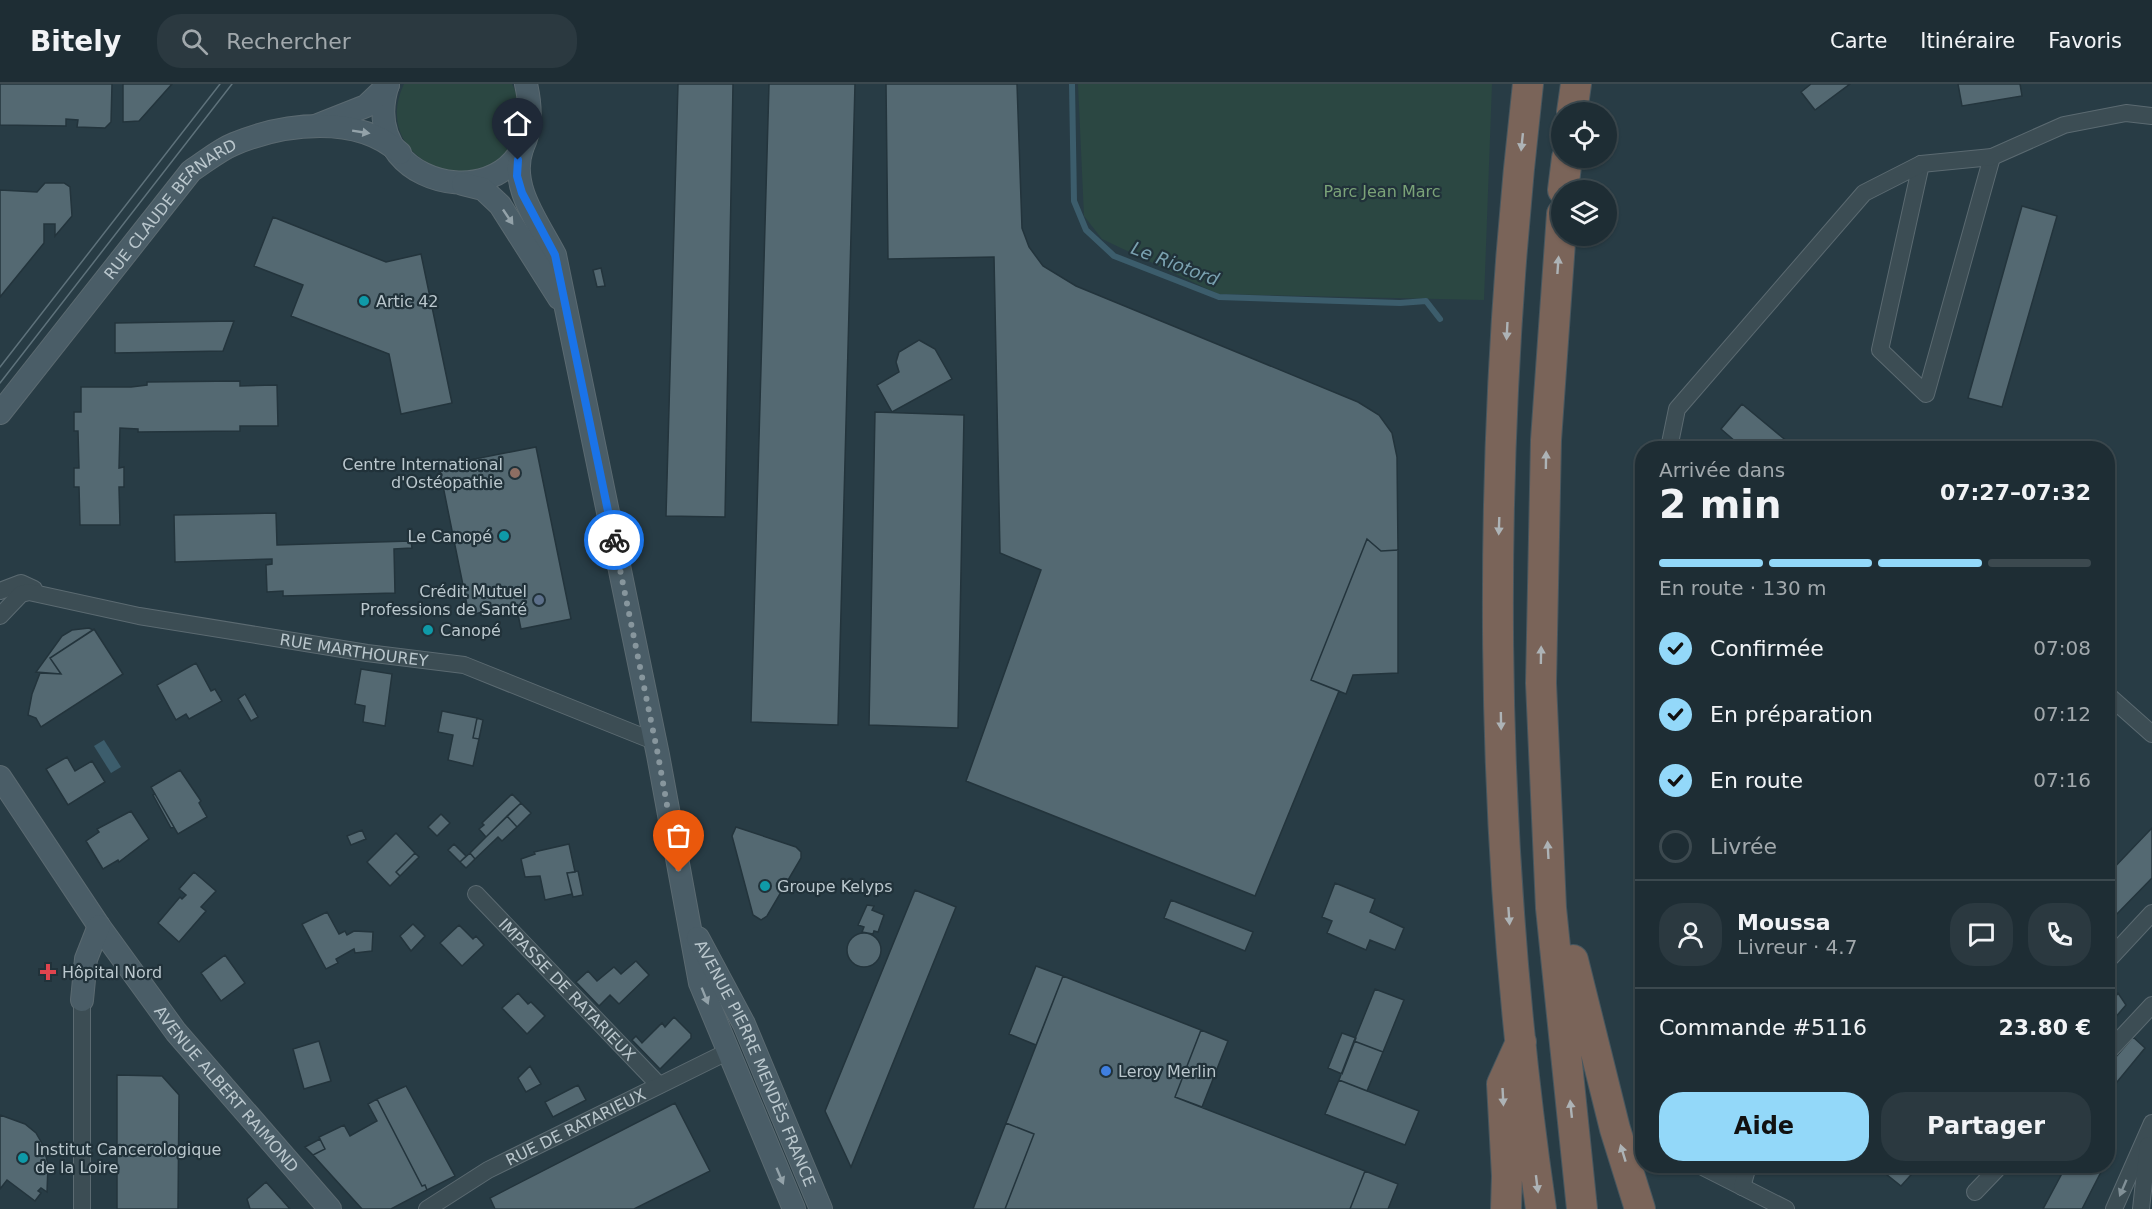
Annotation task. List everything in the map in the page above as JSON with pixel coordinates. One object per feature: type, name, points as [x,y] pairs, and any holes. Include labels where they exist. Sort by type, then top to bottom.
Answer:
[{"type":"highway","points":[[1528,84],[1510,273],[1499,538],[1502,806],[1521,1042],[1540,1209]]},
{"type":"highway","points":[[1573,102],[1576,84]]},
{"type":"highway","points":[[1560,246],[1546,440],[1541,671],[1551,908],[1582,1209]]},
{"type":"highway","points":[[1551,908],[1568,937],[1601,1076],[1640,1209]]},
{"type":"highway","points":[[1506,1209],[1507,1176],[1502,1084],[1521,1042]]},
{"type":"main road","points":[[316,125],[366,106],[388,84]]},
{"type":"main road","points":[[388,84],[385,97],[385,120],[391,140],[400,153]]},
{"type":"main road","name":"AVENUE PIERRE MENDÈS FRANCE","points":[[526,84],[530,119],[517,167],[519,184],[555,255],[656,742],[700,983],[794,1209]]},
{"type":"main road","name":"RUE CLAUDE BERNARD","points":[[0,413],[191,171],[232,144],[268,132],[316,125],[375,134],[400,153],[407,163],[429,178],[463,184]]},
{"type":"main road","points":[[463,184],[477,182],[498,173],[522,149]]},
{"type":"main road","name":"AVENUE PIERRE MENDÈS FRANCE","points":[[463,184],[483,189],[500,205],[564,307]]},
{"type":"main road","name":"AVENUE ALBERT RAIMOND","points":[[2,774],[99,926],[176,1032],[330,1209]]},
{"type":"main road","name":"AVENUE PIERRE MENDÈS FRANCE","points":[[688,918],[744,1024],[821,1209]]},
{"type":"main road","points":[[82,999],[86,959],[99,926]]},
{"type":"street","points":[[1670,441],[1677,409],[1864,193],[1921,164],[1992,157],[2064,125],[2126,113],[2152,116]]},
{"type":"street","points":[[1921,164],[1880,350],[1926,394],[1992,157]]},
{"type":"street","name":"RUE MARTHOUREY","points":[[0,591],[15,584],[26,583],[42,596]]},
{"type":"street","name":"RUE MARTHOUREY","points":[[0,616],[22,593],[140,616],[367,653],[464,665],[656,742]]},
{"type":"street","points":[[2115,700],[2152,734]]},
{"type":"street","name":"IMPASSE DE RATARIEUX","points":[[476,894],[659,1085]]},
{"type":"street","points":[[2115,953],[2152,913]]},
{"type":"street","points":[[82,999],[82,1209]]},
{"type":"street","points":[[2115,1045],[2152,1005]]},
{"type":"street","name":"RUE DE RATARIEUX","points":[[427,1209],[488,1170],[727,1052]]},
{"type":"street","points":[[2114,1209],[2151,1126]]},
{"type":"street","points":[[2141,1209],[2151,1126]]},
{"type":"street","points":[[1715,1173],[1786,1209]]},
{"type":"street","points":[[1742,1186],[1746,1173]]},
{"type":"street","points":[[1975,1192],[1993,1173]]},
{"type":"green space","points":[[404,84],[512,84],[518,101],[519,117],[517,129],[505,153],[486,167],[463,172],[439,168],[418,156],[403,137],[397,113]]},
{"type":"green space","name":"Parc Jean Marc","points":[[1078,84],[1492,84],[1484,300],[1218,294],[1102,239],[1084,216]]},
{"type":"water","points":[[104,740],[121,767],[111,773],[94,746]]},
{"type":"building","points":[[0,84],[112,84],[111,122],[105,128],[77,127],[78,120],[66,119],[66,126],[0,125]]},
{"type":"building","points":[[123,84],[172,84],[139,121],[123,122]]},
{"type":"building","points":[[678,84],[733,84],[725,517],[666,516]]},
{"type":"building","points":[[769,84],[855,84],[838,725],[751,722]]},
{"type":"building","points":[[886,84],[1017,84],[1022,228],[1029,247],[1043,266],[1076,286],[1358,402],[1379,415],[1392,433],[1397,457],[1398,550],[1381,551],[1367,539],[1311,680],[1339,691],[1255,896],[966,781],[1041,570],[1000,553],[994,257],[888,259]]},
{"type":"building","points":[[1811,84],[1850,84],[1815,110],[1801,92]]},
{"type":"building","points":[[1958,84],[2020,84],[2022,96],[1962,106]]},
{"type":"building","points":[[45,183],[64,183],[70,187],[72,216],[55,236],[55,224],[44,224],[44,243],[0,297],[0,190],[37,192]]},
{"type":"building","points":[[2022,206],[2057,216],[2002,407],[1968,398]]},
{"type":"building","name":"Artic 42","points":[[273,217],[386,262],[421,254],[452,403],[401,414],[389,354],[291,316],[303,285],[254,266]]},
{"type":"building","points":[[601,268],[605,286],[597,287],[593,270]]},
{"type":"building","points":[[234,321],[223,351],[115,353],[115,323]]},
{"type":"building","points":[[919,340],[935,349],[952,379],[892,412],[877,385],[899,372],[896,362],[899,352]]},
{"type":"building","points":[[240,381],[240,386],[277,385],[278,426],[240,426],[240,431],[138,432],[138,429],[120,428],[119,468],[124,467],[124,487],[119,487],[120,525],[80,525],[79,487],[74,487],[74,468],[79,468],[78,431],[74,431],[74,412],[81,412],[81,387],[131,387],[147,385],[147,382]]},
{"type":"building","points":[[1742,404],[1787,441],[1735,441],[1721,429]]},
{"type":"building","points":[[875,412],[964,415],[958,728],[869,725]]},
{"type":"building","name":"Le Canopé","points":[[536,447],[571,619],[521,629],[516,605],[469,615],[439,466]]},
{"type":"building","points":[[276,513],[277,545],[411,541],[412,548],[394,549],[395,593],[283,596],[283,591],[267,592],[266,565],[272,564],[272,559],[175,562],[174,515]]},
{"type":"building","points":[[1367,539],[1381,551],[1398,550],[1398,673],[1353,675],[1346,694],[1311,680]]},
{"type":"building","points":[[89,628],[93,630],[50,658],[61,674],[36,672],[62,636],[72,630]]},
{"type":"building","points":[[94,629],[123,674],[41,727],[36,718],[28,715],[32,694],[40,673],[61,674],[50,658]]},
{"type":"building","points":[[196,663],[211,691],[215,689],[222,701],[189,719],[186,714],[176,720],[157,685]]},
{"type":"building","points":[[361,669],[392,674],[385,726],[363,722],[365,706],[355,704]]},
{"type":"building","points":[[245,694],[258,717],[251,721],[238,699]]},
{"type":"building","points":[[442,711],[477,718],[473,738],[479,739],[473,766],[448,760],[453,735],[438,732]]},
{"type":"building","points":[[477,718],[483,720],[479,739],[473,738]]},
{"type":"building","points":[[67,757],[75,771],[92,761],[105,782],[68,805],[46,769]]},
{"type":"building","points":[[180,770],[201,801],[199,803],[207,817],[178,834],[151,787]]},
{"type":"building","points":[[155,794],[174,827],[171,828],[153,795]]},
{"type":"building","points":[[512,794],[521,803],[486,837],[479,829],[484,825],[482,823]]},
{"type":"building","points":[[521,803],[531,813],[517,827],[507,816]]},
{"type":"building","points":[[131,811],[149,839],[119,862],[118,860],[103,869],[86,841],[99,832],[97,829]]},
{"type":"building","points":[[441,814],[450,823],[437,836],[428,827]]},
{"type":"building","points":[[507,816],[517,827],[502,841],[498,837],[475,859],[470,853]]},
{"type":"building","name":"Groupe Kelyps","points":[[736,827],[796,847],[801,852],[801,858],[767,916],[761,920],[753,915],[732,836]]},
{"type":"building","points":[[2152,828],[2152,878],[2115,916],[2115,867]]},
{"type":"building","points":[[362,830],[366,839],[351,845],[347,836]]},
{"type":"building","points":[[396,833],[415,853],[396,872],[400,876],[390,886],[367,862]]},
{"type":"building","points":[[454,844],[466,856],[460,862],[448,850]]},
{"type":"building","points":[[569,844],[575,872],[567,873],[572,894],[545,900],[540,876],[525,877],[521,859],[535,854],[534,852]]},
{"type":"building","points":[[415,853],[419,857],[400,876],[396,872]]},
{"type":"building","points":[[470,853],[475,859],[466,868],[460,862]]},
{"type":"building","points":[[578,871],[583,895],[573,897],[567,873]]},
{"type":"building","points":[[194,872],[216,891],[201,907],[206,911],[179,942],[158,923],[180,897],[182,899],[186,895],[179,889]]},
{"type":"building","points":[[1335,883],[1375,899],[1370,912],[1404,928],[1395,950],[1370,940],[1366,950],[1327,933],[1332,921],[1322,917]]},
{"type":"building","points":[[915,890],[956,907],[851,1167],[825,1111]]},
{"type":"building","points":[[1171,900],[1253,932],[1245,951],[1164,918]]},
{"type":"building","points":[[867,905],[874,906],[872,910],[884,915],[878,932],[874,931],[873,934],[862,932],[864,927],[858,925]]},
{"type":"building","points":[[327,912],[339,934],[345,931],[347,935],[354,931],[373,932],[372,951],[355,953],[354,949],[336,959],[338,963],[326,969],[302,924]]},
{"type":"building","points":[[413,924],[425,936],[411,951],[400,936]]},
{"type":"building","points":[[459,925],[473,939],[476,936],[484,945],[462,966],[440,943]]},
{"type":"building","points":[[864,933],[876,938],[881,950],[876,962],[864,967],[852,962],[847,950],[852,938]]},
{"type":"building","points":[[225,955],[245,983],[221,1001],[201,973]]},
{"type":"building","points":[[636,961],[649,975],[619,1004],[610,995],[599,1006],[576,982],[588,971],[597,981],[614,967],[621,974]]},
{"type":"building","points":[[1036,966],[1063,976],[1036,1045],[1009,1034]]},
{"type":"building","name":"Leroy Merlin","points":[[1063,976],[1201,1030],[1175,1097],[1365,1171],[1350,1209],[1005,1209],[1034,1134],[1006,1123]]},
{"type":"building","points":[[1375,989],[1404,1000],[1383,1052],[1354,1041]]},
{"type":"building","points":[[518,993],[528,1004],[531,1002],[545,1016],[527,1034],[502,1008]]},
{"type":"building","points":[[2118,993],[2126,1005],[2115,1018],[2115,995]]},
{"type":"building","points":[[674,1017],[691,1034],[691,1038],[660,1069],[632,1040],[636,1036],[642,1043],[662,1023],[665,1027]]},
{"type":"building","points":[[1201,1030],[1228,1041],[1202,1107],[1175,1097]]},
{"type":"building","points":[[1342,1033],[1356,1038],[1342,1074],[1328,1068]]},
{"type":"building","points":[[2133,1037],[2145,1048],[2115,1084],[2115,1058]]},
{"type":"building","points":[[319,1041],[331,1081],[304,1089],[293,1049]]},
{"type":"building","points":[[1354,1041],[1383,1052],[1367,1091],[1339,1080]]},
{"type":"building","points":[[530,1066],[541,1084],[526,1092],[518,1078]]},
{"type":"building","points":[[117,1075],[162,1076],[179,1095],[178,1209],[117,1209]]},
{"type":"building","points":[[1339,1080],[1419,1111],[1405,1145],[1325,1114]]},
{"type":"building","points":[[578,1085],[586,1100],[553,1117],[545,1102]]},
{"type":"building","points":[[406,1086],[455,1176],[427,1190],[425,1185],[422,1186],[377,1099]]},
{"type":"building","points":[[377,1099],[422,1186],[425,1185],[427,1190],[391,1209],[362,1209],[313,1155],[325,1149],[319,1137],[344,1125],[350,1136],[377,1121],[368,1104]]},
{"type":"building","points":[[675,1103],[710,1171],[634,1209],[495,1209],[490,1198]]},
{"type":"building","name":"Institut Cancerologique de la Loire","points":[[0,1115],[25,1124],[36,1133],[44,1147],[48,1165],[47,1192],[41,1188],[38,1191],[41,1193],[35,1201],[7,1180],[0,1189]]},
{"type":"building","points":[[1006,1123],[1034,1134],[1005,1209],[973,1209]]},
{"type":"building","points":[[320,1139],[325,1149],[313,1155],[305,1147]]},
{"type":"building","points":[[1365,1171],[1398,1184],[1388,1209],[1350,1209]]},
{"type":"building","points":[[1885,1173],[1913,1173],[1901,1186]]},
{"type":"building","points":[[2062,1173],[2100,1173],[2082,1209],[2043,1209]]},
{"type":"building","points":[[266,1182],[290,1209],[250,1209],[247,1199]]},
{"type":"waterway","name":"Le Riotord","points":[[1072,84],[1074,201],[1086,230],[1114,256],[1219,297],[1400,303],[1426,301],[1440,319]]},
{"type":"tram line","points":[[0,367],[220,84]]},
{"type":"tram line","points":[[0,383],[232,84]]},
{"type":"way so far","points":[[614,540],[658,755],[679,872]]},
{"type":"place","name":"Artic 42","points":[[364,301]]},
{"type":"place","name":"Centre International d'Ostéopathie","points":[[515,473]]},
{"type":"place","name":"Le Canopé","points":[[504,536]]},
{"type":"place","name":"Crédit Mutuel Professions de Santé","points":[[539,600]]},
{"type":"place","name":"Canopé","points":[[428,630]]},
{"type":"place","name":"Groupe Kelyps","points":[[765,886]]},
{"type":"place","name":"Hôpital Nord","points":[[48,972]]},
{"type":"place","name":"Leroy Merlin","points":[[1106,1071]]},
{"type":"place","name":"Institut Cancerologique de la Loire","points":[[23,1158]]},
{"type":"route","points":[[518,160],[517,176],[522,193],[555,255],[614,540]]}]
